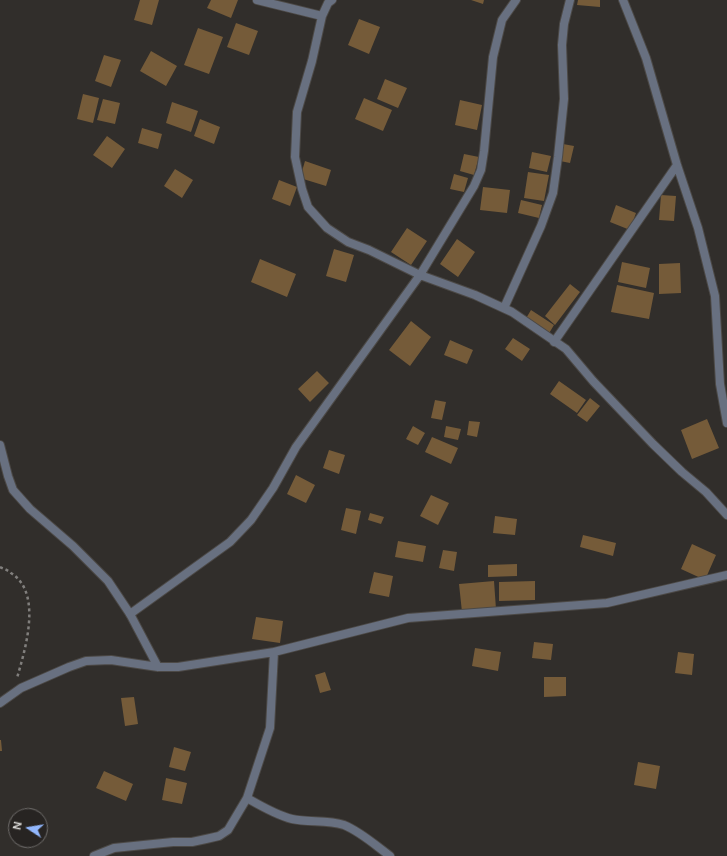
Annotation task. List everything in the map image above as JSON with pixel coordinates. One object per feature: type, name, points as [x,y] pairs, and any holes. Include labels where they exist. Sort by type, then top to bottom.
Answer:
[{"type":"street","points":[[257,0],[322,16]]},
{"type":"street","points":[[332,0],[328,3],[322,16],[312,61],[297,112],[295,157],[302,189],[308,207],[327,228],[348,242],[369,250],[420,275],[475,295],[504,308],[566,349],[593,381],[653,444],[727,513]]},
{"type":"street","points":[[130,614],[230,542],[251,520],[273,488],[296,447],[420,275],[474,186],[481,170],[493,58],[502,20],[516,0]]},
{"type":"street","points":[[504,308],[541,226],[553,193],[564,99],[562,45],[564,24],[570,0]]},
{"type":"street","points":[[622,0],[646,58],[677,165],[698,228],[715,296],[720,384],[727,423]]},
{"type":"street","points":[[554,342],[677,165]]},
{"type":"street","points":[[0,445],[13,490],[30,509],[73,546],[108,581],[130,614],[158,667]]},
{"type":"street","points":[[0,703],[21,688],[86,661],[111,660],[158,667],[178,668],[274,652],[408,618],[607,603],[727,575]]},
{"type":"street","points":[[94,856],[114,848],[173,842],[192,842],[219,836],[228,830],[247,798],[270,728],[274,652]]},
{"type":"street","points":[[247,798],[284,817],[342,824],[354,830],[390,856]]},
{"type":"path","points":[[0,567],[13,573],[23,586],[30,605],[29,633],[12,694]]},
{"type":"building","points":[[140,0],[159,0],[152,25],[134,20]]},
{"type":"building","points":[[211,0],[238,0],[231,18],[207,8]]},
{"type":"building","points":[[471,0],[484,0],[483,4]]},
{"type":"building","points":[[578,0],[600,0],[600,7],[577,5]]},
{"type":"building","points":[[359,19],[380,27],[369,54],[348,45]]},
{"type":"building","points":[[236,23],[258,31],[249,55],[227,47]]},
{"type":"building","points":[[198,28],[223,37],[209,74],[184,65]]},
{"type":"building","points":[[151,51],[177,66],[166,86],[140,71]]},
{"type":"building","points":[[104,55],[121,60],[111,87],[95,81]]},
{"type":"building","points":[[385,79],[407,88],[398,108],[377,99]]},
{"type":"building","points":[[83,94],[99,98],[93,123],[77,119]]},
{"type":"building","points":[[364,98],[392,110],[383,131],[355,119]]},
{"type":"building","points":[[103,99],[120,103],[115,124],[97,120]]},
{"type":"building","points":[[460,100],[482,105],[477,130],[455,125]]},
{"type":"building","points":[[172,102],[198,111],[191,132],[166,123]]},
{"type":"building","points":[[200,119],[220,127],[214,144],[194,136]]},
{"type":"building","points":[[142,128],[162,134],[158,149],[138,143]]},
{"type":"building","points":[[107,136],[125,149],[112,168],[93,155]]},
{"type":"building","points":[[563,144],[574,146],[570,163],[560,161]]},
{"type":"building","points":[[532,152],[551,156],[547,172],[529,168]]},
{"type":"building","points":[[464,154],[479,157],[474,175],[460,171]]},
{"type":"building","points":[[305,161],[331,170],[326,186],[300,178]]},
{"type":"building","points":[[175,169],[193,180],[182,198],[164,186]]},
{"type":"building","points":[[528,172],[549,175],[544,201],[524,198]]},
{"type":"building","points":[[454,174],[468,178],[464,192],[450,189]]},
{"type":"building","points":[[279,180],[297,187],[290,206],[272,199]]},
{"type":"building","points":[[483,187],[510,190],[507,213],[480,210]]},
{"type":"building","points":[[661,195],[676,196],[674,221],[659,220]]},
{"type":"building","points":[[521,200],[542,205],[539,218],[518,213]]},
{"type":"building","points":[[616,205],[636,213],[630,230],[610,222]]},
{"type":"building","points":[[407,228],[427,241],[411,265],[391,252]]},
{"type":"building","points":[[457,239],[475,252],[458,277],[440,264]]},
{"type":"building","points":[[334,249],[354,255],[346,282],[326,276]]},
{"type":"building","points":[[260,259],[296,274],[287,297],[251,282]]},
{"type":"building","points":[[622,262],[650,268],[646,288],[618,282]]},
{"type":"building","points":[[680,263],[681,293],[659,294],[659,264]]},
{"type":"building","points":[[570,284],[580,292],[555,325],[545,316]]},
{"type":"building","points":[[617,285],[654,293],[649,319],[611,312]]},
{"type":"building","points":[[531,310],[554,325],[548,335],[525,320]]},
{"type":"building","points":[[411,321],[431,337],[410,366],[389,350]]},
{"type":"building","points":[[513,338],[530,349],[522,361],[505,349]]},
{"type":"building","points":[[450,340],[473,350],[467,364],[444,355]]},
{"type":"building","points":[[317,371],[329,383],[310,402],[298,389]]},
{"type":"building","points":[[559,381],[586,400],[577,413],[550,394]]},
{"type":"building","points":[[590,398],[600,406],[587,422],[577,415]]},
{"type":"building","points":[[435,400],[446,402],[442,420],[431,418]]},
{"type":"building","points":[[707,419],[719,448],[692,459],[681,430]]},
{"type":"building","points":[[469,421],[480,422],[477,437],[467,435]]},
{"type":"building","points":[[413,426],[425,433],[418,445],[406,439]]},
{"type":"building","points":[[446,426],[461,429],[458,440],[444,437]]},
{"type":"building","points":[[432,437],[458,448],[451,464],[425,452]]},
{"type":"building","points":[[329,450],[345,455],[339,474],[323,468]]},
{"type":"building","points":[[296,475],[315,485],[306,503],[287,494]]},
{"type":"building","points":[[431,495],[449,503],[438,525],[420,516]]},
{"type":"building","points":[[346,508],[361,511],[356,534],[341,530]]},
{"type":"building","points":[[370,513],[384,517],[381,524],[368,520]]},
{"type":"building","points":[[495,516],[517,519],[515,535],[493,533]]},
{"type":"building","points":[[583,535],[616,543],[613,556],[580,547]]},
{"type":"building","points":[[398,541],[426,546],[423,562],[395,557]]},
{"type":"building","points":[[692,544],[716,555],[705,580],[681,569]]},
{"type":"building","points":[[443,550],[457,552],[454,571],[439,568]]},
{"type":"building","points":[[517,564],[517,576],[488,577],[488,565]]},
{"type":"building","points":[[374,572],[393,576],[389,597],[369,593]]},
{"type":"building","points":[[494,581],[496,609],[462,612],[459,584]]},
{"type":"building","points":[[535,581],[535,600],[499,601],[499,582]]},
{"type":"building","points":[[256,617],[283,621],[280,643],[252,639]]},
{"type":"building","points":[[534,642],[553,644],[551,660],[532,658]]},
{"type":"building","points":[[475,648],[501,652],[498,671],[472,666]]},
{"type":"building","points":[[678,652],[694,654],[692,675],[675,673]]},
{"type":"building","points":[[325,672],[331,690],[320,693],[315,675]]},
{"type":"building","points":[[544,677],[566,677],[566,696],[544,697]]},
{"type":"building","points":[[134,697],[138,724],[125,726],[121,698]]},
{"type":"building","points":[[1,740],[2,751],[0,751]]},
{"type":"building","points":[[174,747],[191,752],[185,771],[169,767]]},
{"type":"building","points":[[638,762],[660,766],[656,789],[634,785]]},
{"type":"building","points":[[104,771],[133,784],[126,801],[96,788]]},
{"type":"building","points":[[166,778],[187,783],[182,804],[162,800]]}]
